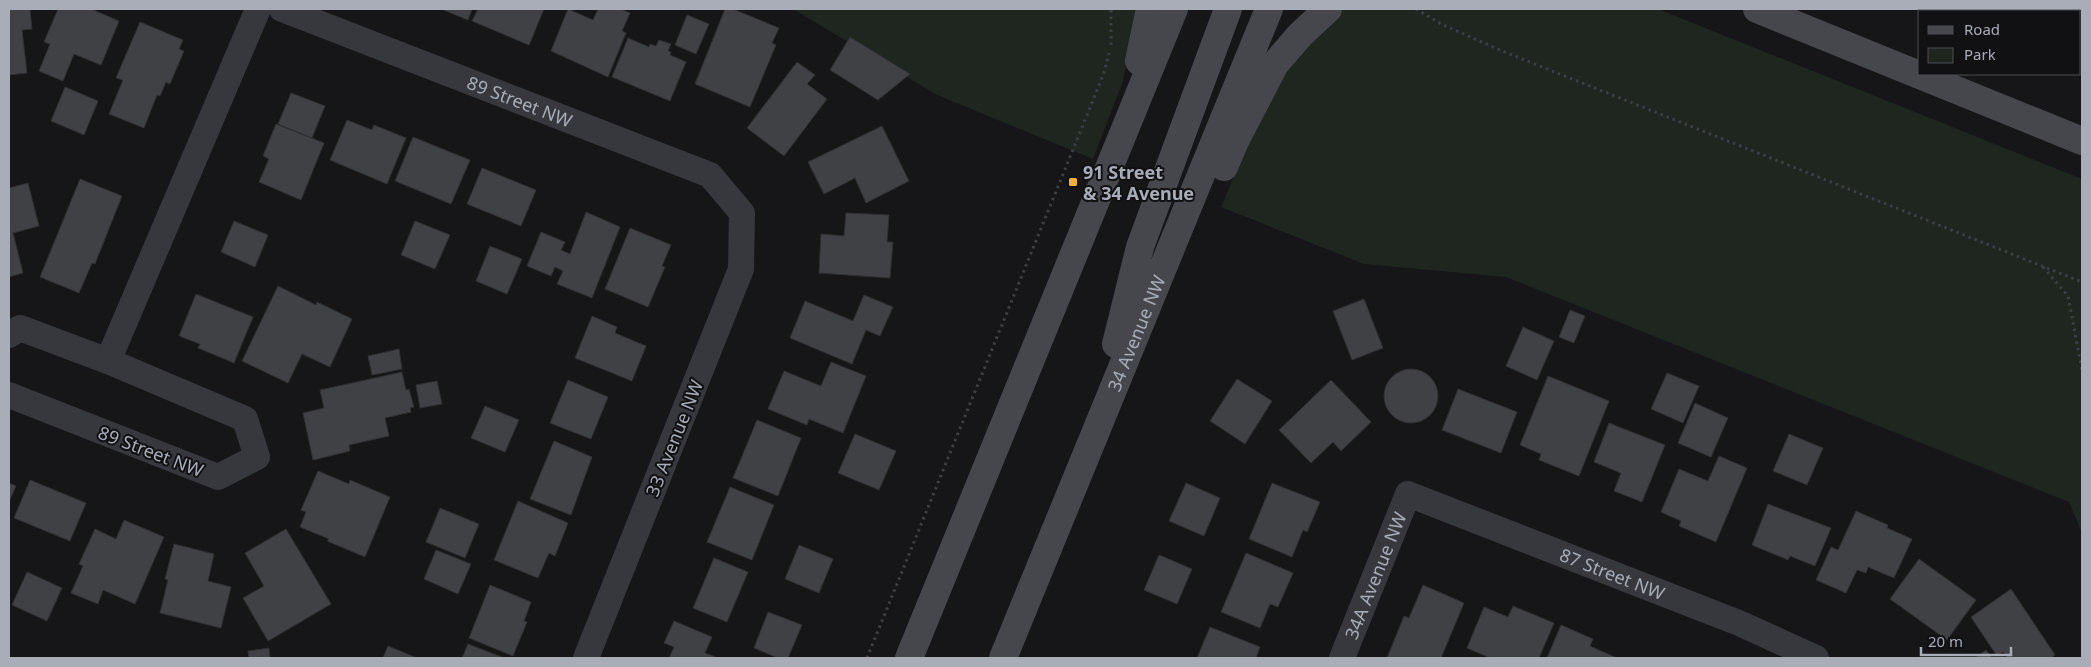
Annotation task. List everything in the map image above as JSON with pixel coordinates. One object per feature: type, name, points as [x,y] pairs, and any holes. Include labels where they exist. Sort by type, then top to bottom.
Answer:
[{"type":"main road","points":[[1122,136],[1150,9]]},
{"type":"main road","points":[[909,658],[1174,9]]},
{"type":"main road","points":[[1096,428],[1140,247],[1228,9]]},
{"type":"main road","name":"34 Avenue NW","points":[[1003,658],[1096,428],[1270,9]]},
{"type":"main road","points":[[1096,428],[1186,261],[1235,141],[1275,64],[1300,35],[1328,9]]},
{"type":"main road","points":[[1756,9],[1918,75]]},
{"type":"main road","points":[[1919,75],[2082,141]]},
{"type":"street","points":[[108,361],[258,9]]},
{"type":"street","name":"89 Street NW","points":[[282,9],[710,175],[742,213]]},
{"type":"street","name":"33 Avenue NW","points":[[586,658],[741,269],[742,213]]},
{"type":"street","name":"89 Street NW","points":[[9,335],[20,328],[108,361],[245,419],[257,457],[218,477],[9,395]]},
{"type":"street","name":"34A Avenue NW","points":[[1342,658],[1408,494]]},
{"type":"street","name":"87 Street NW","points":[[1408,494],[1738,623],[1816,658]]},
{"type":"path","points":[[867,658],[1104,73],[1111,44],[1111,9]]},
{"type":"path","points":[[1416,9],[1441,24],[1507,53],[2082,282]]},
{"type":"path","points":[[2042,267],[2068,296],[2082,370]]},
{"type":"green space","points":[[793,9],[1136,9],[1123,81],[1093,159],[937,95]]},
{"type":"green space","points":[[1341,9],[1658,9],[2082,179],[2082,533],[2069,502],[1506,277],[1364,264],[1221,207],[1266,102],[1289,65]]},
{"type":"building","points":[[9,9],[30,9],[32,29],[22,30],[27,73],[9,75]]},
{"type":"building","points":[[58,9],[91,9],[119,21],[101,65],[74,54],[63,81],[39,71],[50,44],[44,42]]},
{"type":"building","points":[[441,9],[472,9],[468,20]]},
{"type":"building","points":[[478,9],[544,9],[529,45],[472,21]]},
{"type":"building","points":[[568,9],[593,20],[598,9],[621,9],[630,13],[622,31],[626,33],[608,77],[551,51]]},
{"type":"building","points":[[725,9],[733,9],[779,28],[772,43],[776,45],[750,107],[695,84]]},
{"type":"building","points":[[687,15],[709,24],[696,54],[675,45]]},
{"type":"building","points":[[140,22],[183,40],[179,49],[184,51],[170,84],[166,82],[160,96],[157,95],[144,128],[109,114],[123,80],[116,78]]},
{"type":"building","points":[[850,37],[910,74],[878,100],[830,70]]},
{"type":"building","points":[[628,38],[649,47],[650,44],[656,46],[659,40],[671,44],[668,51],[671,52],[670,55],[686,62],[670,101],[612,77]]},
{"type":"building","points":[[797,62],[815,75],[807,84],[827,99],[784,156],[747,128]]},
{"type":"building","points":[[65,87],[98,101],[84,135],[51,121]]},
{"type":"building","points":[[291,93],[325,106],[312,138],[278,124]]},
{"type":"building","points":[[347,120],[372,130],[374,125],[406,138],[387,184],[330,160]]},
{"type":"building","points":[[276,124],[324,143],[301,200],[259,182],[269,159],[263,156]]},
{"type":"building","points":[[882,126],[909,181],[866,203],[855,178],[824,194],[808,162]]},
{"type":"building","points":[[413,137],[470,160],[451,204],[395,181]]},
{"type":"building","points":[[482,168],[536,190],[521,226],[467,204]]},
{"type":"building","points":[[80,179],[122,196],[95,264],[92,263],[79,293],[40,277]]},
{"type":"building","points":[[28,183],[39,226],[13,233],[23,273],[9,277],[9,188]]},
{"type":"building","points":[[586,212],[620,227],[592,298],[557,284],[563,271],[555,267],[551,276],[527,266],[541,232],[565,242],[561,250],[570,254]]},
{"type":"building","points":[[846,213],[889,215],[887,242],[893,242],[890,278],[819,273],[821,234],[844,236]]},
{"type":"building","points":[[234,221],[268,235],[255,267],[221,252]]},
{"type":"building","points":[[415,221],[450,235],[435,269],[401,255]]},
{"type":"building","points":[[630,228],[671,245],[662,266],[665,267],[648,307],[605,289]]},
{"type":"building","points":[[490,246],[522,259],[507,294],[476,281]]},
{"type":"building","points":[[278,286],[316,305],[317,302],[352,319],[330,367],[302,354],[288,383],[242,361]]},
{"type":"building","points":[[196,294],[253,317],[234,363],[198,348],[200,344],[179,336]]},
{"type":"building","points":[[864,295],[893,307],[880,336],[866,330],[852,364],[790,338],[805,301],[853,321]]},
{"type":"building","points":[[1364,299],[1383,348],[1352,360],[1333,311]]},
{"type":"building","points":[[1570,310],[1585,316],[1574,343],[1559,337]]},
{"type":"building","points":[[592,316],[617,327],[615,333],[646,346],[632,381],[575,358]]},
{"type":"building","points":[[1523,327],[1554,341],[1537,380],[1506,366]]},
{"type":"building","points":[[399,349],[402,369],[372,375],[368,356]]},
{"type":"building","points":[[831,362],[866,376],[843,433],[809,419],[807,425],[768,409],[784,371],[821,386]]},
{"type":"building","points":[[1406,369],[1416,369],[1426,373],[1434,381],[1438,396],[1434,411],[1426,419],[1416,423],[1406,423],[1396,419],[1388,411],[1384,401],[1384,391],[1388,381],[1396,373]]},
{"type":"building","points":[[402,372],[406,390],[409,389],[414,407],[410,408],[411,412],[385,418],[389,436],[349,445],[350,451],[313,460],[303,413],[324,408],[320,390]]},
{"type":"building","points":[[1667,373],[1699,386],[1683,423],[1651,409]]},
{"type":"building","points":[[1548,376],[1609,401],[1579,476],[1539,460],[1541,454],[1520,445]]},
{"type":"building","points":[[1237,379],[1272,401],[1245,444],[1210,421]]},
{"type":"building","points":[[568,380],[608,397],[591,439],[550,423]]},
{"type":"building","points":[[1331,380],[1371,422],[1341,451],[1333,442],[1311,463],[1279,430]]},
{"type":"building","points":[[437,381],[442,404],[420,408],[416,385]]},
{"type":"building","points":[[1458,389],[1517,412],[1501,453],[1442,430]]},
{"type":"building","points":[[1695,403],[1728,418],[1711,457],[1678,443]]},
{"type":"building","points":[[485,406],[519,420],[505,452],[471,438]]},
{"type":"building","points":[[757,420],[801,438],[778,496],[733,478]]},
{"type":"building","points":[[1609,423],[1665,445],[1642,502],[1614,491],[1621,473],[1594,462]]},
{"type":"building","points":[[855,434],[896,451],[879,490],[838,473]]},
{"type":"building","points":[[1789,434],[1823,448],[1807,485],[1773,471]]},
{"type":"building","points":[[554,441],[592,457],[571,515],[530,499]]},
{"type":"building","points":[[1719,456],[1747,468],[1716,542],[1679,526],[1681,521],[1661,512],[1679,469],[1708,481]]},
{"type":"building","points":[[318,471],[349,484],[350,480],[390,497],[365,557],[300,527],[306,512],[301,510]]},
{"type":"building","points":[[30,480],[86,503],[70,541],[14,518]]},
{"type":"building","points":[[9,483],[16,486],[9,502]]},
{"type":"building","points":[[1186,483],[1220,498],[1204,536],[1169,521]]},
{"type":"building","points":[[1272,483],[1320,502],[1307,532],[1303,530],[1292,557],[1249,539]]},
{"type":"building","points":[[730,487],[774,505],[752,560],[707,542]]},
{"type":"building","points":[[518,501],[568,523],[555,556],[549,553],[538,578],[494,560]]},
{"type":"building","points":[[1768,504],[1831,528],[1815,566],[1790,556],[1788,560],[1752,545]]},
{"type":"building","points":[[440,508],[479,524],[465,558],[426,542]]},
{"type":"building","points":[[1856,511],[1888,525],[1887,528],[1912,539],[1894,578],[1868,567],[1866,573],[1857,570],[1846,593],[1816,580],[1831,547],[1838,550]]},
{"type":"building","points":[[124,520],[164,537],[135,604],[103,590],[98,604],[71,593],[83,566],[79,564],[95,529],[116,539]]},
{"type":"building","points":[[286,529],[331,604],[268,641],[243,598],[264,586],[245,553]]},
{"type":"building","points":[[174,544],[214,554],[208,581],[231,587],[221,628],[160,613],[168,580],[165,579]]},
{"type":"building","points":[[799,545],[833,559],[819,593],[785,579]]},
{"type":"building","points":[[436,550],[471,564],[458,594],[424,579]]},
{"type":"building","points":[[1246,553],[1293,573],[1278,607],[1270,604],[1260,628],[1221,612]]},
{"type":"building","points":[[1159,555],[1192,569],[1177,604],[1144,590]]},
{"type":"building","points":[[714,558],[748,572],[727,622],[693,608]]},
{"type":"building","points":[[1919,559],[1976,600],[1947,640],[1890,599]]},
{"type":"building","points":[[27,572],[62,588],[47,621],[12,605]]},
{"type":"building","points":[[490,585],[531,602],[524,621],[527,622],[513,656],[469,638]]},
{"type":"building","points":[[1423,585],[1464,603],[1441,658],[1387,658],[1404,616],[1409,618]]},
{"type":"building","points":[[2011,589],[2055,655],[2051,658],[2008,658],[2003,652],[1997,656],[1971,617]]},
{"type":"building","points":[[1513,606],[1554,623],[1539,658],[1490,658],[1467,648],[1484,607],[1508,617]]},
{"type":"building","points":[[768,612],[802,625],[788,658],[778,658],[754,648]]},
{"type":"building","points":[[674,621],[712,637],[705,653],[718,658],[669,658],[674,647],[664,643]]},
{"type":"building","points":[[1561,625],[1593,639],[1590,646],[1617,658],[1547,658]]},
{"type":"building","points":[[1210,627],[1260,647],[1256,658],[1197,658]]},
{"type":"building","points":[[468,644],[504,658],[462,658]]},
{"type":"building","points":[[388,646],[417,658],[383,658]]},
{"type":"building","points":[[269,648],[270,658],[249,658],[248,651]]},
{"type":"building","points":[[1986,650],[1992,658],[1975,658]]},
{"type":"place","name":"91 Street & 34 Avenue","points":[[1073,182]]}]
